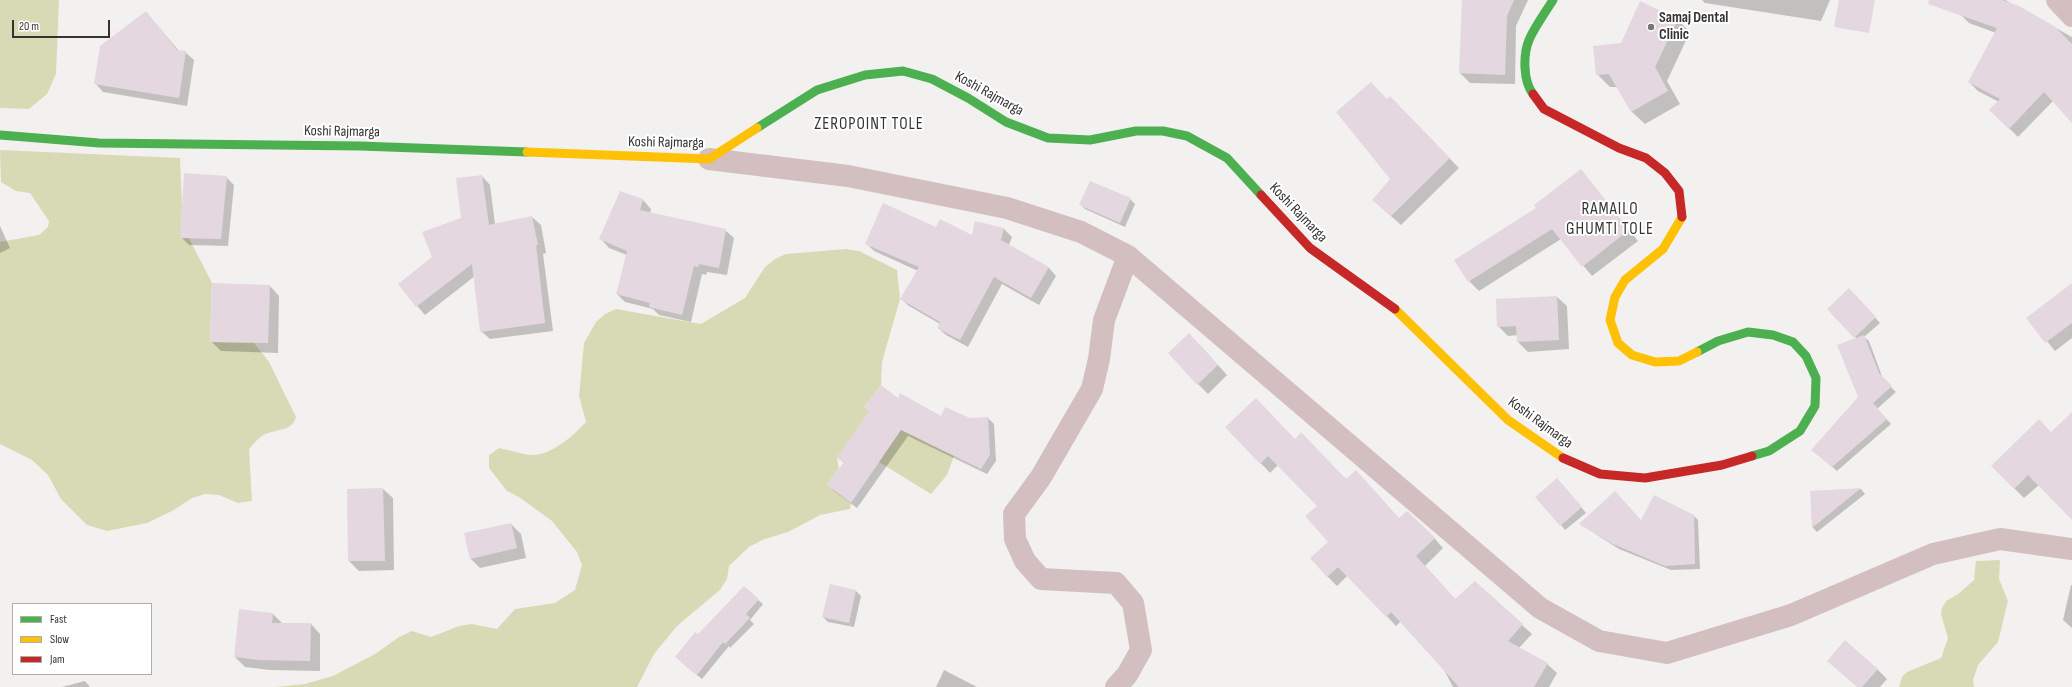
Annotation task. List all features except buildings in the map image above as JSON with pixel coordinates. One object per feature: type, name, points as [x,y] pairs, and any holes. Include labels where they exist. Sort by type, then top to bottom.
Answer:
[{"type":"main road","name":"Koshi Rajmarga","points":[[0,135],[99,143],[360,146],[709,159],[817,90],[865,75],[902,71],[932,79],[968,98],[1006,122],[1048,138],[1090,140],[1136,131],[1163,131],[1187,136],[1227,158],[1310,248],[1391,305],[1508,420],[1557,456],[1600,474],[1645,478],[1722,465],[1769,451],[1800,430],[1814,406],[1816,378],[1806,356],[1793,342],[1773,336],[1748,332],[1718,341],[1679,361],[1655,362],[1632,355],[1618,343],[1610,320],[1615,297],[1625,280],[1663,249],[1667,243],[1682,217],[1679,191],[1666,174],[1646,158],[1619,148],[1544,109],[1529,89],[1525,69],[1529,41],[1553,0]]},
{"type":"street","points":[[709,159],[848,176],[1007,208],[1081,232],[1128,256],[1540,608],[1599,641],[1667,653],[1792,615],[1933,554],[2000,539],[2072,550]]},
{"type":"street","points":[[1116,687],[1128,675],[1141,650],[1133,603],[1116,584],[1041,579],[1025,560],[1015,539],[1014,514],[1041,477],[1092,389],[1099,359],[1104,320],[1128,256]]},
{"type":"green space","points":[[0,0],[59,0],[56,74],[47,94],[29,109],[0,108]]},
{"type":"green space","points":[[0,150],[180,158],[182,205],[181,237],[189,238],[212,283],[210,342],[254,343],[269,362],[296,417],[291,426],[262,436],[249,449],[252,501],[238,503],[219,495],[205,494],[192,498],[172,511],[147,523],[107,531],[87,525],[61,499],[48,475],[32,460],[0,444],[0,242],[39,235],[48,227],[49,221],[30,193],[16,191],[1,182]]},
{"type":"green space","points":[[846,249],[859,251],[897,270],[900,299],[882,362],[881,385],[864,407],[876,416],[919,434],[927,443],[954,456],[947,475],[931,494],[848,443],[837,458],[839,468],[827,485],[851,503],[850,509],[820,515],[788,532],[762,540],[749,547],[729,566],[727,579],[720,590],[677,626],[654,654],[637,687],[276,687],[305,684],[333,676],[375,654],[399,637],[412,631],[431,637],[459,626],[472,624],[497,629],[515,609],[555,603],[575,590],[582,565],[577,552],[552,521],[519,497],[507,491],[489,468],[489,455],[499,448],[525,454],[541,454],[556,448],[586,422],[579,396],[584,343],[596,322],[605,314],[616,309],[701,324],[745,298],[765,267],[775,259],[786,254]]},
{"type":"green space","points":[[2000,560],[1999,579],[2008,601],[1998,642],[1978,665],[1973,680],[1974,687],[1899,687],[1902,677],[1907,672],[1941,658],[1948,638],[1941,614],[1942,608],[1946,601],[1958,594],[1974,580],[1976,561]]},
{"type":"traffic: fast","points":[[1533,94],[1527,82],[1525,68],[1527,46],[1534,30],[1553,0]]},
{"type":"traffic: fast","points":[[757,128],[817,90],[865,75],[903,71],[932,79],[968,98],[1006,122],[1048,138],[1090,140],[1136,131],[1163,131],[1187,136],[1227,158],[1261,195]]},
{"type":"traffic: fast","points":[[0,135],[99,143],[360,146],[527,152]]},
{"type":"traffic: fast","points":[[1697,352],[1718,341],[1748,332],[1773,335],[1793,342],[1806,356],[1816,378],[1815,406],[1800,431],[1769,451],[1752,456]]},
{"type":"traffic: slow","points":[[527,152],[709,159],[757,128]]},
{"type":"traffic: slow","points":[[1682,217],[1663,249],[1625,280],[1615,297],[1610,320],[1618,343],[1632,355],[1655,362],[1679,361],[1697,352]]},
{"type":"traffic: slow","points":[[1395,309],[1508,420],[1563,458]]},
{"type":"traffic: jam","points":[[1533,94],[1544,109],[1619,148],[1646,158],[1665,173],[1679,191],[1682,217]]},
{"type":"traffic: jam","points":[[1261,195],[1310,248],[1395,309]]},
{"type":"traffic: jam","points":[[1563,458],[1600,474],[1645,478],[1722,465],[1752,456]]},
{"type":"place","name":"Samaj Dental Clinic","points":[[1651,27]]},
{"type":"district","name":"ZEROPOINT TOLE","points":[[869,125]]},
{"type":"district","name":"RAMAILO GHUMTI TOLE","points":[[1610,220]]}]
